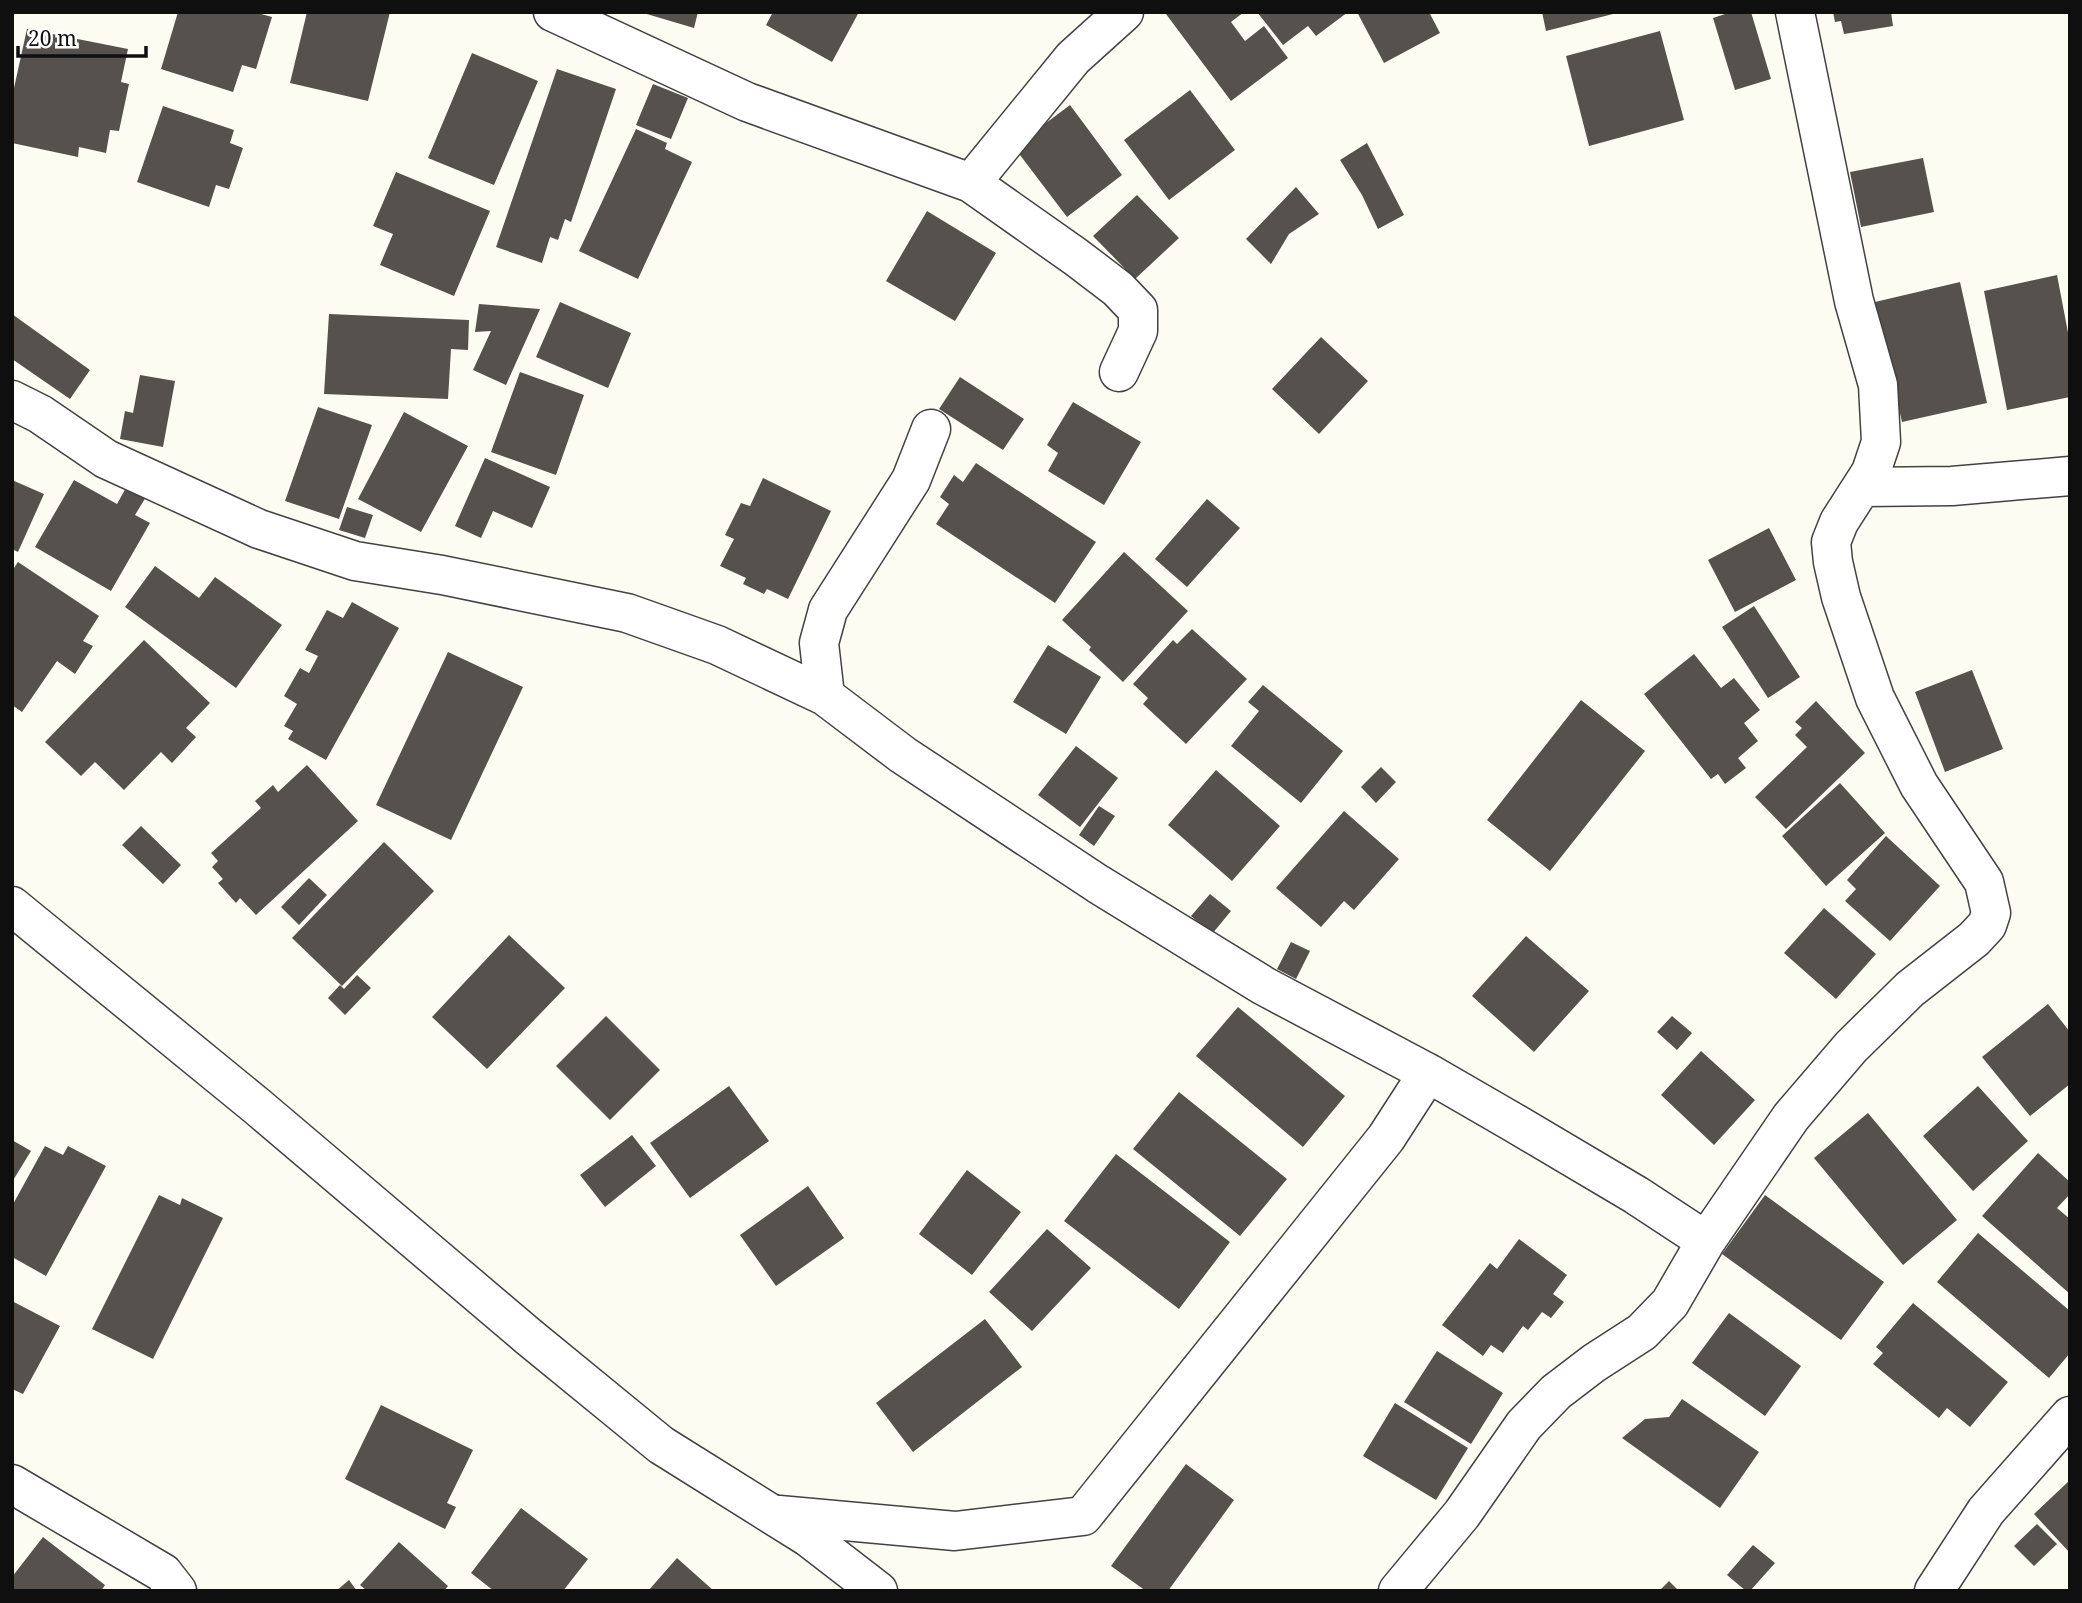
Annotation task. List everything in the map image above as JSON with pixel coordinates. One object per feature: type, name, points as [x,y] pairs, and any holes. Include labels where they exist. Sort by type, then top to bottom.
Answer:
[{"type":"street","points":[[553,12],[747,102],[971,183],[1076,257],[1118,289],[1138,310],[1138,331],[1119,372]]},
{"type":"street","points":[[971,183],[1073,58],[1124,12]]},
{"type":"street","points":[[1398,1591],[1462,1514],[1524,1426],[1556,1392],[1642,1332],[1670,1303],[1706,1241],[1791,1116],[1851,1046],[1910,989],[1974,939],[1987,925],[1991,913],[1984,882],[1919,785],[1875,698],[1841,597],[1833,562],[1831,541],[1839,522],[1871,472],[1881,442],[1878,385],[1854,301],[1795,12]]},
{"type":"street","points":[[12,400],[40,414],[107,459],[258,529],[355,561],[442,575],[626,613],[717,645],[824,696],[904,755],[1098,884],[1264,986],[1428,1073],[1636,1195],[1706,1241]]},
{"type":"street","points":[[824,696],[819,643],[828,610],[911,480],[931,429]]},
{"type":"street","points":[[1862,487],[1952,486],[2070,476]]},
{"type":"street","points":[[12,906],[258,1107],[661,1445],[840,1560],[878,1591]]},
{"type":"street","points":[[773,1515],[955,1531],[1083,1516],[1386,1138],[1428,1073]]},
{"type":"street","points":[[1934,1591],[1986,1510],[2070,1416]]},
{"type":"street","points":[[12,1484],[163,1573],[177,1591]]},
{"type":"building","points":[[178,12],[254,12],[272,17],[256,69],[242,65],[233,92],[161,69]]},
{"type":"building","points":[[307,12],[390,12],[368,101],[290,83]]},
{"type":"building","points":[[640,12],[698,12],[694,28]]},
{"type":"building","points":[[773,12],[859,12],[832,62],[766,25]]},
{"type":"building","points":[[1244,12],[1231,22],[1245,41],[1264,26],[1288,58],[1231,101],[1166,14]]},
{"type":"building","points":[[1257,12],[1348,12],[1316,36],[1308,26],[1283,45]]},
{"type":"building","points":[[1357,12],[1429,12],[1440,33],[1384,63]]},
{"type":"building","points":[[1542,12],[1616,12],[1617,13],[1546,31]]},
{"type":"building","points":[[1731,12],[1751,12],[1771,79],[1735,90],[1713,18]]},
{"type":"building","points":[[1833,12],[1891,12],[1893,26],[1844,34],[1841,21],[1835,22]]},
{"type":"building","points":[[27,29],[128,49],[121,82],[129,84],[119,131],[110,130],[106,153],[79,147],[78,157],[12,143],[12,97]]},
{"type":"building","points":[[1660,31],[1684,120],[1589,146],[1566,56]]},
{"type":"building","points":[[472,53],[538,81],[494,185],[428,158]]},
{"type":"building","points":[[557,69],[616,89],[571,222],[565,219],[558,240],[550,237],[542,263],[496,247]]},
{"type":"building","points":[[653,84],[688,98],[671,139],[636,125]]},
{"type":"building","points":[[1190,90],[1235,150],[1169,200],[1124,140]]},
{"type":"building","points":[[1070,105],[1122,175],[1067,217],[1014,147]]},
{"type":"building","points":[[163,106],[234,130],[230,143],[243,148],[229,189],[216,185],[209,207],[137,182]]},
{"type":"building","points":[[636,129],[667,143],[665,149],[692,162],[638,279],[579,251]]},
{"type":"building","points":[[1367,143],[1404,215],[1378,229],[1362,195],[1340,160]]},
{"type":"building","points":[[1923,158],[1934,212],[1861,227],[1850,172]]},
{"type":"building","points":[[396,172],[490,211],[454,296],[380,265],[393,234],[373,226]]},
{"type":"building","points":[[1296,187],[1319,214],[1289,234],[1271,264],[1246,239]]},
{"type":"building","points":[[1137,195],[1179,238],[1135,279],[1093,236]]},
{"type":"building","points":[[927,211],[996,253],[955,321],[886,281]]},
{"type":"building","points":[[2057,275],[2070,343],[2070,397],[2007,410],[1984,291]]},
{"type":"building","points":[[1960,282],[1987,403],[1902,422],[1875,302]]},
{"type":"building","points":[[560,302],[631,333],[608,388],[536,357]]},
{"type":"building","points":[[479,304],[540,309],[506,385],[473,370],[491,331],[475,332]]},
{"type":"building","points":[[12,314],[90,370],[70,399],[12,359]]},
{"type":"building","points":[[329,314],[469,320],[468,350],[451,349],[448,399],[324,394]]},
{"type":"building","points":[[1321,337],[1368,381],[1319,434],[1272,389]]},
{"type":"building","points":[[520,372],[584,395],[556,475],[491,452]]},
{"type":"building","points":[[140,375],[175,381],[163,447],[120,439],[125,411],[133,413]]},
{"type":"building","points":[[960,377],[1024,419],[1003,450],[939,409]]},
{"type":"building","points":[[1073,402],[1141,442],[1104,505],[1048,471],[1058,453],[1047,445]]},
{"type":"building","points":[[318,407],[372,425],[339,519],[285,501]]},
{"type":"building","points":[[404,412],[468,446],[421,532],[358,499]]},
{"type":"building","points":[[485,458],[550,487],[532,528],[493,511],[481,538],[455,526]]},
{"type":"building","points":[[976,463],[1096,542],[1055,603],[936,524],[949,504],[940,497],[954,475],[963,482]]},
{"type":"building","points":[[763,478],[831,511],[788,599],[767,589],[764,594],[743,584],[746,578],[720,566],[734,539],[725,535],[741,503],[750,506]]},
{"type":"building","points":[[12,480],[44,494],[18,552],[12,549]]},
{"type":"building","points":[[74,480],[117,504],[127,486],[146,497],[135,515],[150,523],[111,591],[35,547]]},
{"type":"building","points":[[1207,499],[1240,528],[1187,587],[1155,559]]},
{"type":"building","points":[[347,507],[373,515],[365,538],[339,530]]},
{"type":"building","points":[[1769,528],[1796,580],[1735,612],[1708,560]]},
{"type":"building","points":[[1124,552],[1188,611],[1123,682],[1062,620]]},
{"type":"building","points":[[18,562],[99,616],[83,641],[93,646],[75,674],[57,661],[22,712],[12,705],[12,571]]},
{"type":"building","points":[[155,566],[199,598],[215,577],[282,625],[236,688],[125,607]]},
{"type":"building","points":[[352,602],[399,628],[326,760],[288,739],[293,731],[284,726],[297,704],[284,696],[300,668],[309,673],[318,656],[305,650],[327,610],[343,618]]},
{"type":"building","points":[[1754,606],[1800,677],[1768,698],[1722,627]]},
{"type":"building","points":[[1192,629],[1247,679],[1186,744],[1143,704],[1148,698],[1133,684],[1173,640],[1177,644]]},
{"type":"building","points":[[144,640],[210,703],[186,728],[196,737],[172,763],[161,752],[124,790],[95,762],[81,776],[45,742]]},
{"type":"building","points":[[1048,645],[1101,677],[1066,734],[1013,702]]},
{"type":"building","points":[[448,652],[523,687],[451,840],[376,805]]},
{"type":"building","points":[[1694,654],[1721,688],[1734,678],[1760,710],[1744,723],[1758,741],[1738,758],[1746,768],[1725,784],[1718,774],[1711,779],[1644,694]]},
{"type":"building","points":[[1972,670],[2003,749],[1945,772],[1915,692]]},
{"type":"building","points":[[1263,685],[1343,751],[1301,803],[1231,746],[1259,711],[1248,702]]},
{"type":"building","points":[[1581,700],[1645,751],[1550,871],[1487,820]]},
{"type":"building","points":[[1816,701],[1865,753],[1786,829],[1755,797],[1807,747],[1795,735],[1802,728],[1795,722]]},
{"type":"building","points":[[1076,746],[1118,778],[1080,827],[1038,795]]},
{"type":"building","points":[[307,765],[358,821],[256,915],[240,898],[236,903],[218,883],[223,879],[212,867],[218,861],[211,853],[261,808],[255,801],[273,785],[278,792]]},
{"type":"building","points":[[1381,767],[1396,782],[1376,803],[1361,787]]},
{"type":"building","points":[[1216,770],[1280,826],[1232,881],[1168,825]]},
{"type":"building","points":[[1840,783],[1885,833],[1826,886],[1782,836]]},
{"type":"building","points":[[1099,806],[1115,816],[1094,846],[1079,835]]},
{"type":"building","points":[[1344,811],[1399,859],[1354,910],[1344,901],[1321,927],[1276,888]]},
{"type":"building","points":[[141,826],[181,865],[163,884],[122,845]]},
{"type":"building","points":[[1886,836],[1940,886],[1890,941],[1845,901],[1856,889],[1847,880]]},
{"type":"building","points":[[384,842],[434,891],[342,986],[292,938]]},
{"type":"building","points":[[309,878],[327,895],[299,925],[281,907]]},
{"type":"building","points":[[1210,894],[1231,911],[1212,934],[1191,916]]},
{"type":"building","points":[[1824,908],[1876,954],[1836,999],[1784,953]]},
{"type":"building","points":[[509,935],[565,988],[487,1069],[432,1017]]},
{"type":"building","points":[[1526,936],[1589,991],[1534,1052],[1472,996]]},
{"type":"building","points":[[1291,942],[1310,951],[1296,979],[1277,969]]},
{"type":"building","points":[[357,975],[371,988],[345,1015],[328,998],[340,985],[344,989]]},
{"type":"building","points":[[2048,1004],[2070,1032],[2070,1084],[2030,1116],[1982,1057]]},
{"type":"building","points":[[1238,1007],[1345,1096],[1303,1147],[1196,1056]]},
{"type":"building","points":[[606,1016],[660,1070],[610,1120],[556,1066]]},
{"type":"building","points":[[1672,1016],[1692,1033],[1677,1050],[1657,1032]]},
{"type":"building","points":[[1701,1051],[1755,1100],[1714,1145],[1661,1095]]},
{"type":"building","points":[[729,1086],[769,1141],[690,1198],[650,1143]]},
{"type":"building","points":[[1978,1086],[2028,1141],[1973,1191],[1923,1136]]},
{"type":"building","points":[[1179,1092],[1287,1179],[1240,1236],[1133,1149]]},
{"type":"building","points":[[1868,1113],[1957,1220],[1903,1265],[1814,1158]]},
{"type":"building","points":[[632,1135],[656,1166],[605,1207],[580,1175]]},
{"type":"building","points":[[12,1140],[31,1151],[12,1182]]},
{"type":"building","points":[[45,1146],[63,1155],[68,1146],[106,1166],[46,1276],[12,1257],[12,1206]]},
{"type":"building","points":[[2038,1153],[2070,1182],[2070,1194],[2057,1208],[2070,1219],[2070,1294],[1982,1216]]},
{"type":"building","points":[[1116,1154],[1230,1242],[1179,1309],[1064,1221]]},
{"type":"building","points":[[967,1170],[1021,1212],[972,1275],[919,1234]]},
{"type":"building","points":[[808,1186],[844,1238],[776,1286],[740,1235]]},
{"type":"building","points":[[159,1195],[180,1205],[182,1198],[223,1218],[153,1359],[92,1329]]},
{"type":"building","points":[[1765,1195],[1884,1282],[1841,1340],[1722,1254]]},
{"type":"building","points":[[1047,1229],[1091,1268],[1032,1331],[989,1292]]},
{"type":"building","points":[[1978,1233],[2070,1311],[2070,1353],[2049,1378],[1937,1282]]},
{"type":"building","points":[[1519,1239],[1567,1275],[1553,1294],[1564,1302],[1551,1318],[1542,1312],[1528,1330],[1523,1326],[1503,1353],[1491,1345],[1483,1356],[1442,1325],[1490,1263],[1497,1269]]},
{"type":"building","points":[[12,1301],[60,1326],[23,1394],[12,1389]]},
{"type":"building","points":[[1913,1303],[2008,1382],[1970,1427],[1947,1408],[1939,1418],[1873,1364],[1883,1353],[1876,1347]]},
{"type":"building","points":[[1729,1313],[1801,1366],[1765,1416],[1692,1363]]},
{"type":"building","points":[[985,1319],[1022,1367],[913,1452],[876,1403]]},
{"type":"building","points":[[1437,1351],[1503,1393],[1471,1444],[1404,1402]]},
{"type":"building","points":[[1682,1399],[1759,1452],[1720,1508],[1622,1438],[1645,1419],[1669,1417]]},
{"type":"building","points":[[1395,1403],[1468,1448],[1436,1500],[1363,1456]]},
{"type":"building","points":[[381,1405],[473,1450],[447,1503],[456,1507],[445,1529],[345,1479]]},
{"type":"building","points":[[1186,1464],[1234,1500],[1168,1591],[1146,1591],[1111,1566]]},
{"type":"building","points":[[2070,1480],[2070,1553],[2034,1514]]},
{"type":"building","points":[[521,1508],[588,1559],[563,1591],[494,1591],[471,1573]]},
{"type":"building","points":[[2037,1524],[2057,1544],[2034,1566],[2014,1546]]},
{"type":"building","points":[[43,1537],[105,1585],[101,1591],[12,1591],[12,1577]]},
{"type":"building","points":[[399,1542],[448,1586],[444,1591],[367,1591],[360,1585]]},
{"type":"building","points":[[1753,1545],[1775,1563],[1750,1591],[1746,1591],[1727,1575]]},
{"type":"building","points":[[677,1558],[714,1591],[648,1591]]},
{"type":"building","points":[[349,1580],[357,1591],[336,1591]]},
{"type":"building","points":[[1669,1581],[1679,1591],[1659,1591]]}]
